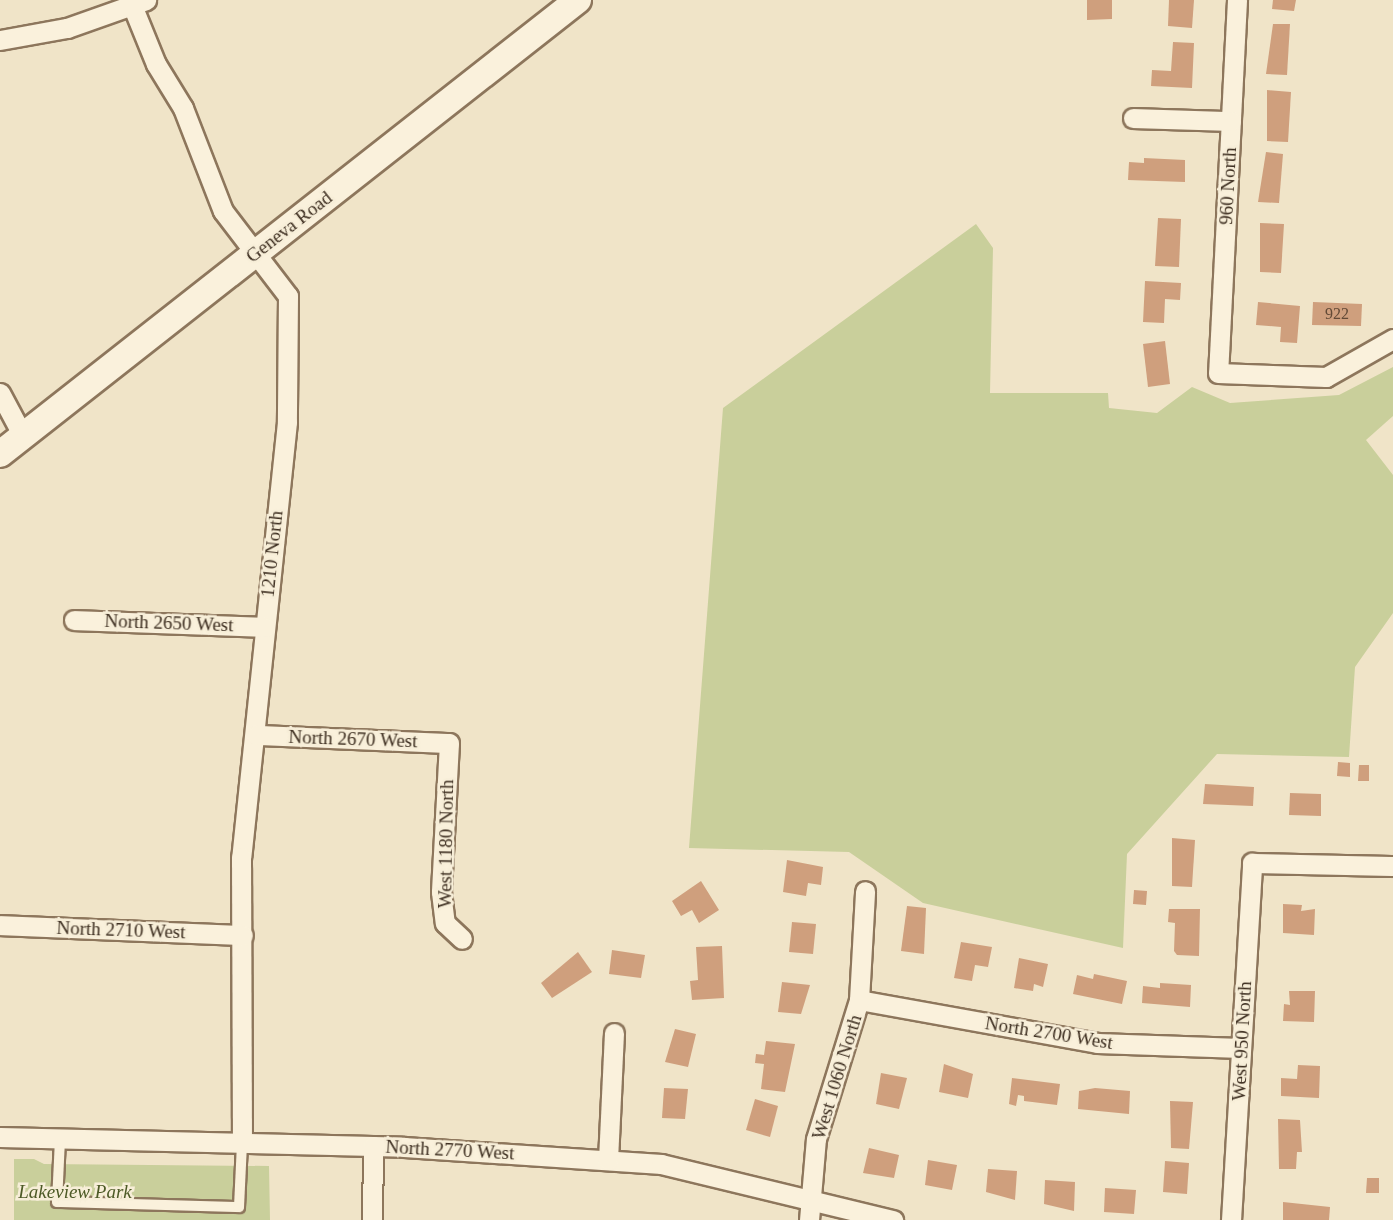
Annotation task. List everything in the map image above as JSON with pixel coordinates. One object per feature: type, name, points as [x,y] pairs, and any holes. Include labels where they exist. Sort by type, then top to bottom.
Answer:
[{"type":"main road","name":"Geneva Road","points":[[0,454],[579,0]]},
{"type":"street","name":"960 North","points":[[1237,0],[1218,373],[1326,377],[1393,339]]},
{"type":"street","name":"1210 North","points":[[139,3],[156,64],[183,108],[223,211],[288,296],[291,348],[257,735],[246,788],[241,857],[242,1143]]},
{"type":"street","points":[[0,40],[67,28],[139,3]]},
{"type":"street","points":[[1133,118],[1231,121]]},
{"type":"street","points":[[0,393],[23,436]]},
{"type":"street","name":"North 2650 West","points":[[74,620],[265,627]]},
{"type":"street","name":"North 2670 West","points":[[257,735],[449,743]]},
{"type":"street","name":"West 1180 North","points":[[449,743],[441,892],[445,923],[462,939]]},
{"type":"street","name":"West 950 North","points":[[1231,1220],[1252,863],[1393,866]]},
{"type":"street","name":"West 1060 North","points":[[810,1210],[816,1139],[859,1000],[865,891]]},
{"type":"street","name":"North 2710 West","points":[[0,925],[243,935]]},
{"type":"street","name":"North 2700 West","points":[[859,1000],[1097,1043],[1241,1048]]},
{"type":"street","points":[[608,1160],[614,1033]]},
{"type":"street","name":"North 2770 West","points":[[0,1137],[373,1146],[661,1164],[810,1210],[893,1220]]},
{"type":"street","points":[[372,1220],[373,1146]]},
{"type":"lane","points":[[60,1139],[57,1202],[239,1207],[242,1143]]},
{"type":"green space","points":[[976,224],[993,248],[990,393],[1108,393],[1109,408],[1157,413],[1192,387],[1230,403],[1339,395],[1393,367],[1393,416],[1366,440],[1393,475],[1393,613],[1355,667],[1349,757],[1217,754],[1127,854],[1123,948],[923,903],[849,852],[689,848],[723,408]]},
{"type":"green space","name":"Lakeview Park","points":[[14,1159],[34,1159],[44,1164],[269,1166],[270,1220],[14,1220]]},
{"type":"building","points":[[1087,0],[1112,0],[1112,19],[1087,20]]},
{"type":"building","points":[[1169,0],[1194,0],[1192,28],[1168,26]]},
{"type":"building","points":[[1273,0],[1296,0],[1294,11],[1272,9]]},
{"type":"building","points":[[1273,24],[1290,24],[1287,75],[1266,74]]},
{"type":"building","points":[[1173,42],[1194,43],[1192,88],[1151,86],[1152,70],[1171,71]]},
{"type":"building","points":[[1267,90],[1291,92],[1288,142],[1267,141]]},
{"type":"building","points":[[1266,152],[1283,154],[1279,203],[1258,202]]},
{"type":"building","points":[[1144,158],[1185,160],[1185,182],[1128,180],[1129,162],[1144,163]]},
{"type":"building","points":[[1158,218],[1181,219],[1179,267],[1155,266]]},
{"type":"building","points":[[1260,223],[1284,224],[1281,273],[1260,272]]},
{"type":"building","points":[[1145,281],[1181,283],[1180,300],[1165,299],[1164,323],[1143,322]]},
{"type":"building","points":[[1258,302],[1300,306],[1297,343],[1280,342],[1281,327],[1256,325]]},
{"type":"building","points":[[1313,302],[1362,304],[1361,326],[1312,325]]},
{"type":"building","points":[[1165,341],[1170,384],[1148,387],[1143,344]]},
{"type":"building","points":[[1338,762],[1350,763],[1350,777],[1337,776]]},
{"type":"building","points":[[1359,765],[1369,765],[1369,781],[1358,781]]},
{"type":"building","points":[[1205,784],[1254,787],[1253,806],[1203,804]]},
{"type":"building","points":[[1290,793],[1321,794],[1321,816],[1289,815]]},
{"type":"building","points":[[1172,838],[1195,840],[1192,887],[1172,886]]},
{"type":"building","points":[[787,860],[823,867],[821,885],[808,883],[806,896],[783,892]]},
{"type":"building","points":[[701,881],[719,910],[699,923],[692,910],[681,916],[672,901]]},
{"type":"building","points":[[1134,890],[1147,891],[1146,905],[1133,904]]},
{"type":"building","points":[[1283,904],[1302,905],[1301,911],[1315,909],[1314,935],[1283,933]]},
{"type":"building","points":[[907,906],[926,908],[924,954],[901,951]]},
{"type":"building","points":[[1169,909],[1200,909],[1199,956],[1177,955],[1174,951],[1175,923],[1168,922]]},
{"type":"building","points":[[792,922],[816,924],[813,954],[789,952]]},
{"type":"building","points":[[961,942],[992,947],[988,967],[975,965],[972,981],[954,978]]},
{"type":"building","points":[[722,946],[724,998],[692,1000],[690,981],[698,980],[696,947]]},
{"type":"building","points":[[612,950],[645,955],[641,978],[609,974]]},
{"type":"building","points":[[578,952],[592,972],[552,998],[541,983]]},
{"type":"building","points":[[1019,958],[1048,964],[1043,987],[1034,984],[1033,991],[1014,988]]},
{"type":"building","points":[[1094,974],[1127,981],[1122,1004],[1073,994],[1077,975],[1093,979]]},
{"type":"building","points":[[782,982],[810,985],[801,1014],[778,1012]]},
{"type":"building","points":[[1160,983],[1191,985],[1190,1007],[1142,1003],[1143,986],[1160,988]]},
{"type":"building","points":[[1289,991],[1315,991],[1314,1022],[1283,1021],[1284,1004],[1290,1005]]},
{"type":"building","points":[[675,1029],[696,1034],[688,1067],[665,1062]]},
{"type":"building","points":[[766,1041],[795,1044],[785,1092],[761,1089],[764,1064],[755,1063],[756,1054],[764,1055]]},
{"type":"building","points":[[944,1064],[973,1074],[968,1098],[939,1092]]},
{"type":"building","points":[[1298,1065],[1320,1066],[1319,1098],[1281,1096],[1281,1078],[1297,1079]]},
{"type":"building","points":[[881,1073],[907,1078],[899,1109],[876,1104]]},
{"type":"building","points":[[1012,1078],[1060,1084],[1057,1105],[1024,1101],[1024,1096],[1018,1095],[1016,1106],[1009,1104]]},
{"type":"building","points":[[664,1088],[688,1089],[685,1119],[662,1118]]},
{"type":"building","points":[[1095,1088],[1130,1091],[1129,1114],[1078,1109],[1079,1091]]},
{"type":"building","points":[[755,1099],[778,1106],[770,1137],[746,1130]]},
{"type":"building","points":[[1170,1101],[1193,1102],[1189,1149],[1171,1148]]},
{"type":"building","points":[[1278,1119],[1300,1120],[1302,1152],[1297,1152],[1296,1169],[1279,1169]]},
{"type":"building","points":[[869,1148],[899,1155],[894,1178],[863,1173]]},
{"type":"building","points":[[928,1160],[957,1165],[952,1190],[925,1185]]},
{"type":"building","points":[[1165,1161],[1189,1163],[1187,1194],[1163,1192]]},
{"type":"building","points":[[988,1169],[1017,1171],[1015,1200],[986,1192]]},
{"type":"building","points":[[1367,1178],[1379,1178],[1379,1193],[1366,1193]]},
{"type":"building","points":[[1045,1180],[1075,1182],[1074,1211],[1044,1204]]},
{"type":"building","points":[[1105,1188],[1136,1190],[1134,1214],[1104,1212]]},
{"type":"building","points":[[1283,1202],[1330,1207],[1329,1220],[1283,1220]]}]
